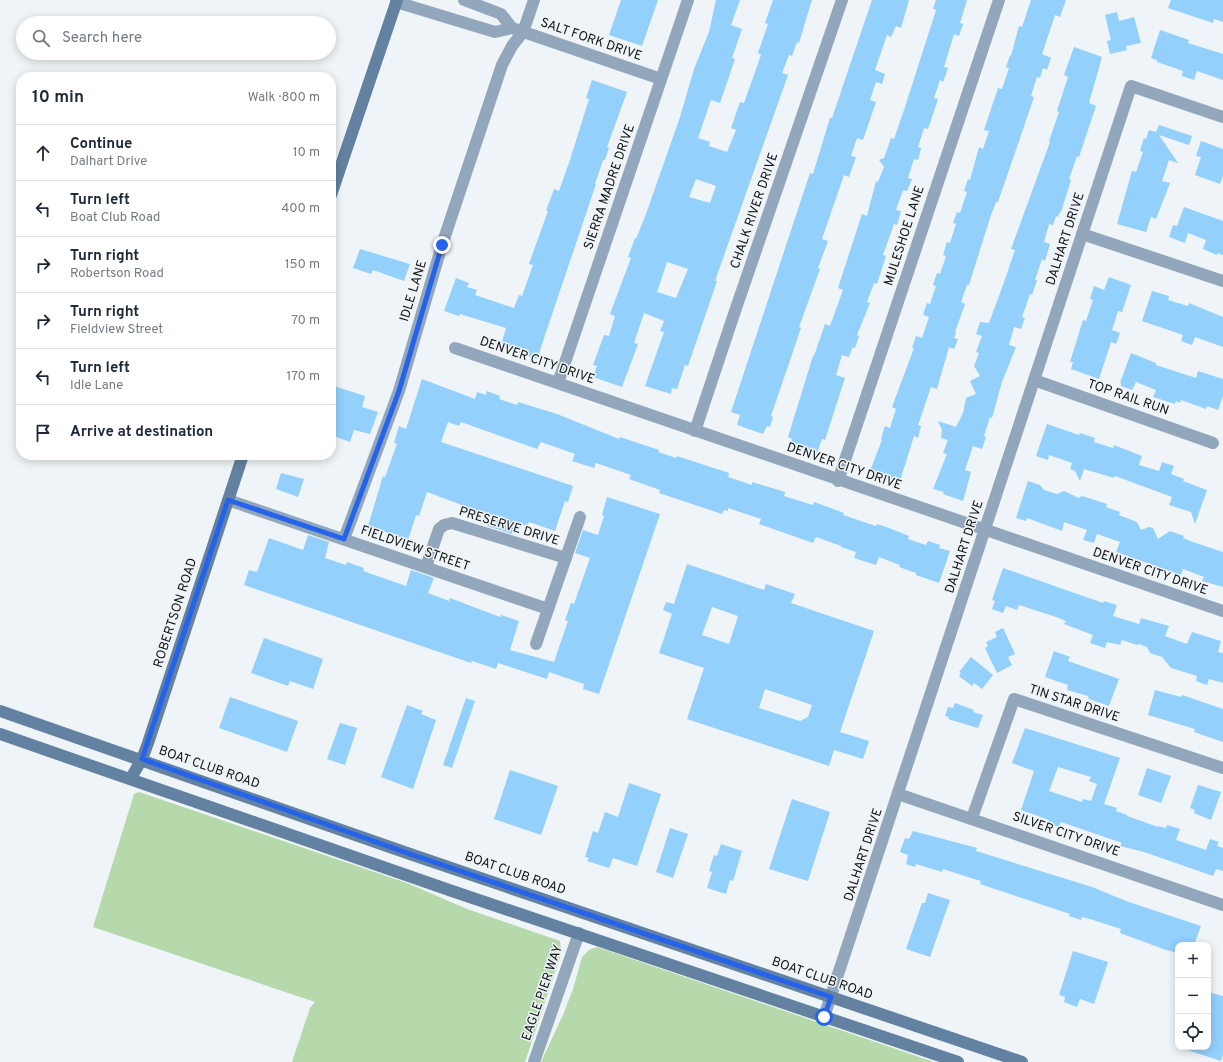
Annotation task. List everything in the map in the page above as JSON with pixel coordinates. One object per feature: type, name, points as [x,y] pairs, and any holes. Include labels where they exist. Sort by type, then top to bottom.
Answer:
[{"type":"main road","points":[[336,180],[397,1]]},
{"type":"main road","name":"ROBERTSON ROAD","points":[[131,778],[142,759],[241,460]]},
{"type":"main road","name":"BOAT CLUB ROAD","points":[[0,711],[142,759],[410,854],[1022,1062]]},
{"type":"main road","points":[[0,734],[958,1062]]},
{"type":"street","name":"SALT FORK DRIVE","points":[[464,0],[501,14],[518,30]]},
{"type":"street","name":"IDLE LANE","points":[[344,539],[399,391],[442,245],[502,65],[534,0]]},
{"type":"street","name":"SIERRA MADRE DRIVE","points":[[558,383],[688,0]]},
{"type":"street","name":"CHALK RIVER DRIVE","points":[[695,431],[842,0]]},
{"type":"street","name":"MULESHOE LANE","points":[[838,481],[999,0]]},
{"type":"street","name":"SALT FORK DRIVE","points":[[397,1],[495,32],[518,30],[661,79]]},
{"type":"street","name":"DALHART DRIVE","points":[[824,1017],[1131,86],[1223,117]]},
{"type":"street","points":[[1082,234],[1223,281]]},
{"type":"street","name":"DENVER CITY DRIVE","points":[[456,348],[838,481],[1223,611]]},
{"type":"street","name":"TOP RAIL RUN","points":[[1034,380],[1213,443]]},
{"type":"street","name":"FIELDVIEW STREET","points":[[228,500],[548,609]]},
{"type":"street","points":[[536,644],[580,517]]},
{"type":"street","name":"PRESERVE DRIVE","points":[[426,567],[439,529],[444,525],[452,523],[566,558]]},
{"type":"street","name":"TIN STAR DRIVE","points":[[972,818],[1014,699],[1223,768]]},
{"type":"street","name":"SILVER CITY DRIVE","points":[[898,794],[972,818],[1223,905]]},
{"type":"street","name":"EAGLE PIER WAY","points":[[534,1062],[579,933]]},
{"type":"green space","points":[[139,792],[407,883],[467,909],[560,941],[561,954],[525,1062],[292,1062],[310,1008],[315,1002],[93,927],[134,794]]},
{"type":"green space","points":[[597,947],[934,1062],[541,1062],[563,1015],[573,989],[582,957],[589,950]]},
{"type":"building","points":[[621,0],[658,0],[642,46],[609,35]]},
{"type":"building","points":[[716,0],[740,0],[731,25],[742,29],[732,58],[735,59],[720,103],[711,100],[698,138],[710,142],[709,146],[727,152],[736,130],[731,128],[740,102],[744,103],[761,55],[758,53],[768,24],[765,23],[773,0],[812,0],[799,43],[797,42],[792,56],[789,55],[782,73],[788,75],[715,281],[717,281],[688,366],[685,365],[677,389],[672,388],[671,394],[645,386],[664,332],[660,331],[664,321],[644,313],[634,343],[638,344],[622,387],[593,377],[597,366],[593,365],[604,335],[609,336],[615,316],[610,314],[631,258],[628,257],[646,214],[680,117],[694,69],[709,32]],"holes":[[[696,179],[716,186],[710,203],[689,197]],[[667,262],[688,269],[676,298],[657,292]]]},
{"type":"building","points":[[872,0],[909,0],[901,28],[896,26],[891,37],[887,35],[875,70],[885,74],[882,84],[876,82],[870,100],[876,102],[863,140],[857,138],[851,156],[856,157],[849,177],[844,175],[822,239],[828,241],[818,268],[820,269],[799,327],[801,328],[771,416],[773,417],[770,427],[767,426],[763,434],[737,425],[740,415],[731,412],[810,173],[813,174],[830,118],[832,118]]},
{"type":"building","points":[[936,0],[967,0],[960,23],[963,24],[959,36],[954,34],[944,67],[948,68],[943,82],[940,80],[934,98],[938,99],[928,129],[924,128],[918,147],[921,148],[918,160],[914,159],[908,178],[912,179],[907,191],[903,190],[896,210],[901,211],[897,225],[894,224],[883,255],[886,256],[877,284],[874,283],[867,302],[870,303],[857,335],[859,336],[855,348],[853,347],[849,357],[842,355],[836,375],[845,378],[825,440],[822,439],[817,453],[791,444],[792,439],[788,437],[813,356],[825,324],[830,326],[843,290],[838,288],[862,214],[867,216],[876,181],[878,182],[884,167],[879,160],[884,158],[891,138],[894,139],[905,107],[936,10],[933,9]]},
{"type":"building","points":[[1031,0],[1066,0],[1060,17],[1055,15],[1042,54],[1051,58],[1047,70],[1043,68],[1040,78],[1037,77],[1031,96],[1034,97],[998,202],[996,202],[991,215],[969,285],[967,285],[961,302],[965,304],[955,332],[954,338],[958,339],[954,349],[949,347],[937,389],[931,387],[918,425],[921,426],[918,438],[914,436],[900,481],[870,471],[882,440],[885,426],[890,428],[896,409],[892,407],[914,348],[912,348],[916,336],[922,338],[929,317],[923,315],[927,303],[930,304],[936,286],[933,285],[937,273],[940,274],[946,256],[943,255],[947,242],[950,243],[956,224],[953,223],[957,212],[960,213],[967,192],[964,191],[968,179],[970,180],[979,147],[983,149],[989,131],[984,130],[998,88],[1002,89],[1009,68],[1006,67],[1010,55],[1011,56],[1019,26],[1022,27]]},
{"type":"building","points":[[1171,0],[1223,0],[1223,22],[1214,19],[1213,23],[1168,8]]},
{"type":"building","points":[[1117,12],[1119,21],[1134,17],[1141,43],[1126,46],[1127,50],[1110,54],[1107,41],[1111,40],[1105,15]]},
{"type":"building","points":[[1160,30],[1189,40],[1188,43],[1223,54],[1223,80],[1197,71],[1194,80],[1182,76],[1183,71],[1157,62],[1157,60],[1151,58]]},
{"type":"building","points":[[1074,47],[1102,57],[1089,103],[1096,106],[1079,157],[1077,156],[1069,179],[1071,180],[1061,212],[1058,217],[1056,216],[1053,225],[1049,224],[1044,242],[1050,244],[1045,261],[1042,259],[1032,295],[1030,294],[1022,317],[1025,318],[1021,329],[1014,327],[1009,345],[1016,347],[1002,382],[992,418],[990,417],[984,436],[986,437],[982,449],[973,446],[965,470],[971,472],[963,501],[943,494],[944,492],[933,489],[947,454],[943,453],[948,440],[941,438],[942,430],[938,421],[956,427],[963,413],[966,398],[976,394],[970,381],[980,376],[974,366],[979,353],[976,352],[982,336],[976,334],[980,322],[989,323],[1015,250],[1011,249],[1050,142],[1049,141],[1059,112],[1057,111],[1068,77],[1064,75]]},
{"type":"building","points":[[592,80],[627,92],[607,147],[609,148],[605,160],[603,160],[537,359],[503,348],[505,343],[502,342],[506,328],[460,314],[459,316],[444,311],[456,278],[469,283],[467,287],[477,290],[475,295],[514,308],[519,295],[522,296],[533,265],[529,264],[548,211],[546,211],[554,189],[559,191],[570,160],[589,99],[586,98]]},
{"type":"building","points":[[1159,125],[1192,136],[1189,145],[1159,135],[1178,163],[1169,160],[1162,181],[1170,183],[1156,219],[1151,217],[1146,232],[1117,224],[1132,171],[1136,172],[1143,152],[1140,151],[1144,138],[1146,139],[1149,130],[1156,132]]},
{"type":"building","points":[[1201,141],[1223,149],[1223,176],[1220,184],[1195,175],[1201,157],[1196,156]]},
{"type":"building","points":[[1184,207],[1223,221],[1223,255],[1218,253],[1217,255],[1203,249],[1206,240],[1188,233],[1185,243],[1169,237],[1173,225],[1177,226]]},
{"type":"building","points":[[360,249],[410,264],[404,281],[373,270],[371,274],[353,268]]},
{"type":"building","points":[[1109,277],[1131,285],[1122,312],[1118,311],[1112,330],[1120,333],[1116,344],[1111,342],[1099,379],[1071,369],[1073,362],[1070,362],[1083,320],[1086,321],[1093,300],[1090,299],[1094,286],[1104,290]]},
{"type":"building","points":[[1152,291],[1169,296],[1168,300],[1188,306],[1189,303],[1223,317],[1223,347],[1195,337],[1192,345],[1181,341],[1183,335],[1142,321]]},
{"type":"building","points":[[1131,353],[1156,363],[1156,365],[1196,378],[1198,371],[1223,379],[1223,396],[1218,410],[1207,406],[1206,409],[1181,400],[1180,403],[1176,401],[1175,404],[1153,397],[1156,390],[1136,382],[1132,390],[1121,386],[1120,383]]},
{"type":"building","points":[[422,379],[475,399],[477,392],[486,395],[487,391],[500,396],[499,399],[517,405],[518,402],[557,414],[619,439],[620,437],[659,450],[658,452],[676,458],[677,456],[729,473],[728,477],[752,485],[752,482],[785,492],[784,496],[813,505],[814,502],[844,513],[843,515],[876,526],[877,524],[889,528],[909,536],[908,539],[926,545],[928,541],[940,545],[939,548],[950,551],[939,583],[916,575],[916,573],[899,567],[900,565],[879,557],[876,565],[854,558],[856,552],[841,546],[816,537],[813,543],[759,524],[761,519],[728,508],[728,511],[724,510],[722,514],[659,493],[660,490],[629,479],[631,475],[596,463],[594,468],[572,461],[575,454],[541,442],[537,449],[461,422],[459,426],[448,422],[441,442],[573,486],[568,502],[565,501],[555,531],[529,522],[527,526],[516,522],[512,534],[487,526],[491,516],[427,492],[419,516],[416,515],[408,540],[368,526],[383,476],[385,477],[397,444],[394,443],[399,426],[406,429]]},
{"type":"building","points":[[336,387],[365,396],[362,407],[378,412],[370,434],[354,430],[350,442],[336,437]]},
{"type":"building","points":[[1047,424],[1079,435],[1080,433],[1095,438],[1094,442],[1113,448],[1114,445],[1142,456],[1139,465],[1159,471],[1162,462],[1174,466],[1171,474],[1184,479],[1183,481],[1207,490],[1195,524],[1191,512],[1169,505],[1172,497],[1115,476],[1114,478],[1084,469],[1080,481],[1075,471],[1070,469],[1072,463],[1049,455],[1048,460],[1036,456]]},
{"type":"building","points":[[281,473],[304,479],[298,497],[276,489]]},
{"type":"building","points":[[1028,481],[1040,485],[1044,490],[1057,494],[1064,491],[1079,498],[1082,496],[1107,504],[1106,507],[1120,512],[1119,515],[1137,522],[1141,530],[1149,527],[1153,528],[1158,539],[1170,531],[1184,536],[1183,538],[1193,542],[1223,552],[1223,587],[1202,581],[1204,577],[1183,569],[1181,575],[1116,552],[1120,542],[1097,534],[1094,543],[1083,540],[1087,530],[1064,522],[1062,531],[1027,518],[1026,521],[1016,518]]},
{"type":"building","points":[[607,497],[660,514],[599,694],[583,689],[584,684],[549,672],[547,679],[498,663],[496,669],[472,661],[471,663],[244,585],[249,570],[257,572],[269,538],[303,550],[308,535],[329,542],[325,558],[346,565],[347,562],[364,568],[363,571],[406,586],[411,570],[434,578],[428,593],[449,601],[450,598],[500,617],[501,615],[519,621],[510,650],[554,662],[568,621],[565,620],[571,603],[574,604],[590,558],[575,553],[583,530],[598,535],[604,516],[602,515]]},
{"type":"building","points":[[687,564],[764,590],[766,584],[795,594],[791,603],[874,631],[840,732],[869,741],[863,759],[834,750],[829,766],[687,719],[704,668],[659,653],[672,614],[663,610],[666,602],[674,604]],"holes":[[[712,607],[738,616],[729,644],[702,635]],[[765,689],[812,705],[808,717],[800,721],[759,708]]]},
{"type":"building","points":[[1003,568],[1103,603],[1104,601],[1117,605],[1113,616],[1139,624],[1141,618],[1169,626],[1165,636],[1187,644],[1192,632],[1221,641],[1218,652],[1223,653],[1223,683],[1209,679],[1207,685],[1196,681],[1197,676],[1171,668],[1162,657],[1150,653],[1147,647],[1139,644],[1137,645],[1122,640],[1120,645],[1107,642],[1105,648],[1090,643],[1093,635],[1064,624],[1066,621],[1019,605],[1017,610],[1006,606],[1003,613],[992,609],[995,601],[992,600]]},
{"type":"building","points":[[1003,628],[1015,654],[1008,657],[1012,665],[997,673],[985,648],[988,646],[986,642],[997,637],[995,632]]},
{"type":"building","points":[[264,638],[323,659],[313,689],[290,681],[288,686],[251,673]]},
{"type":"building","points":[[1054,651],[1070,657],[1068,661],[1119,679],[1109,706],[1089,699],[1088,696],[1067,690],[1068,685],[1045,677]]},
{"type":"building","points":[[971,657],[993,675],[982,689],[974,683],[972,686],[959,676],[961,673],[959,672]]},
{"type":"building","points":[[1155,690],[1181,697],[1182,695],[1223,709],[1223,742],[1194,732],[1195,729],[1148,715]]},
{"type":"building","points":[[230,697],[298,721],[287,752],[219,728]]},
{"type":"building","points":[[466,698],[475,701],[452,768],[443,765]]},
{"type":"building","points":[[955,703],[983,715],[978,728],[948,719],[949,717],[945,716],[948,707],[953,708]]},
{"type":"building","points":[[407,705],[423,711],[421,714],[436,720],[413,789],[381,777]]},
{"type":"building","points":[[340,723],[357,728],[345,765],[327,759]]},
{"type":"building","points":[[1025,728],[1120,758],[1104,804],[1117,808],[1116,811],[1127,816],[1158,827],[1166,828],[1167,825],[1180,829],[1176,840],[1206,850],[1210,839],[1219,842],[1217,846],[1223,848],[1223,871],[1216,869],[1213,876],[1144,852],[1120,846],[1122,843],[1061,822],[1059,827],[1048,823],[1049,820],[1021,810],[1034,771],[1012,763]],"holes":[[[1058,767],[1091,777],[1089,781],[1097,784],[1091,801],[1083,799],[1082,802],[1049,791]]]},
{"type":"building","points":[[1147,768],[1171,776],[1161,803],[1138,795]]},
{"type":"building","points":[[510,770],[558,786],[541,835],[494,819]]},
{"type":"building","points":[[629,783],[661,794],[637,866],[613,858],[609,868],[587,861],[589,858],[585,857],[593,831],[598,833],[605,812],[618,817]]},
{"type":"building","points":[[1198,785],[1221,792],[1211,820],[1194,813],[1195,810],[1190,808]]},
{"type":"building","points":[[792,799],[830,812],[808,881],[769,869]]},
{"type":"building","points":[[670,828],[688,834],[673,878],[656,872]]},
{"type":"building","points":[[913,831],[977,848],[976,851],[1092,887],[1126,901],[1201,926],[1195,942],[1175,942],[1175,952],[1166,950],[1120,933],[1121,929],[1082,917],[1081,920],[1069,916],[1070,914],[980,884],[981,881],[943,869],[942,872],[916,864],[915,867],[906,864],[908,855],[900,852],[905,838],[909,839]]},
{"type":"building","points":[[721,844],[742,851],[733,881],[730,880],[726,894],[707,888],[712,872],[709,871],[714,855],[717,856]]},
{"type":"building","points":[[928,893],[950,900],[930,957],[906,949],[922,903],[925,903]]},
{"type":"building","points":[[1073,951],[1108,962],[1094,1004],[1080,999],[1077,1007],[1064,1002],[1065,997],[1059,995]]},
{"type":"building","points":[[1211,993],[1223,996],[1223,1054],[1221,1061],[1187,1050],[1211,1050]]},
{"type":"route","points":[[442,245],[399,391],[344,539],[228,500],[142,759],[410,854],[550,900],[831,997],[824,1017]]}]
